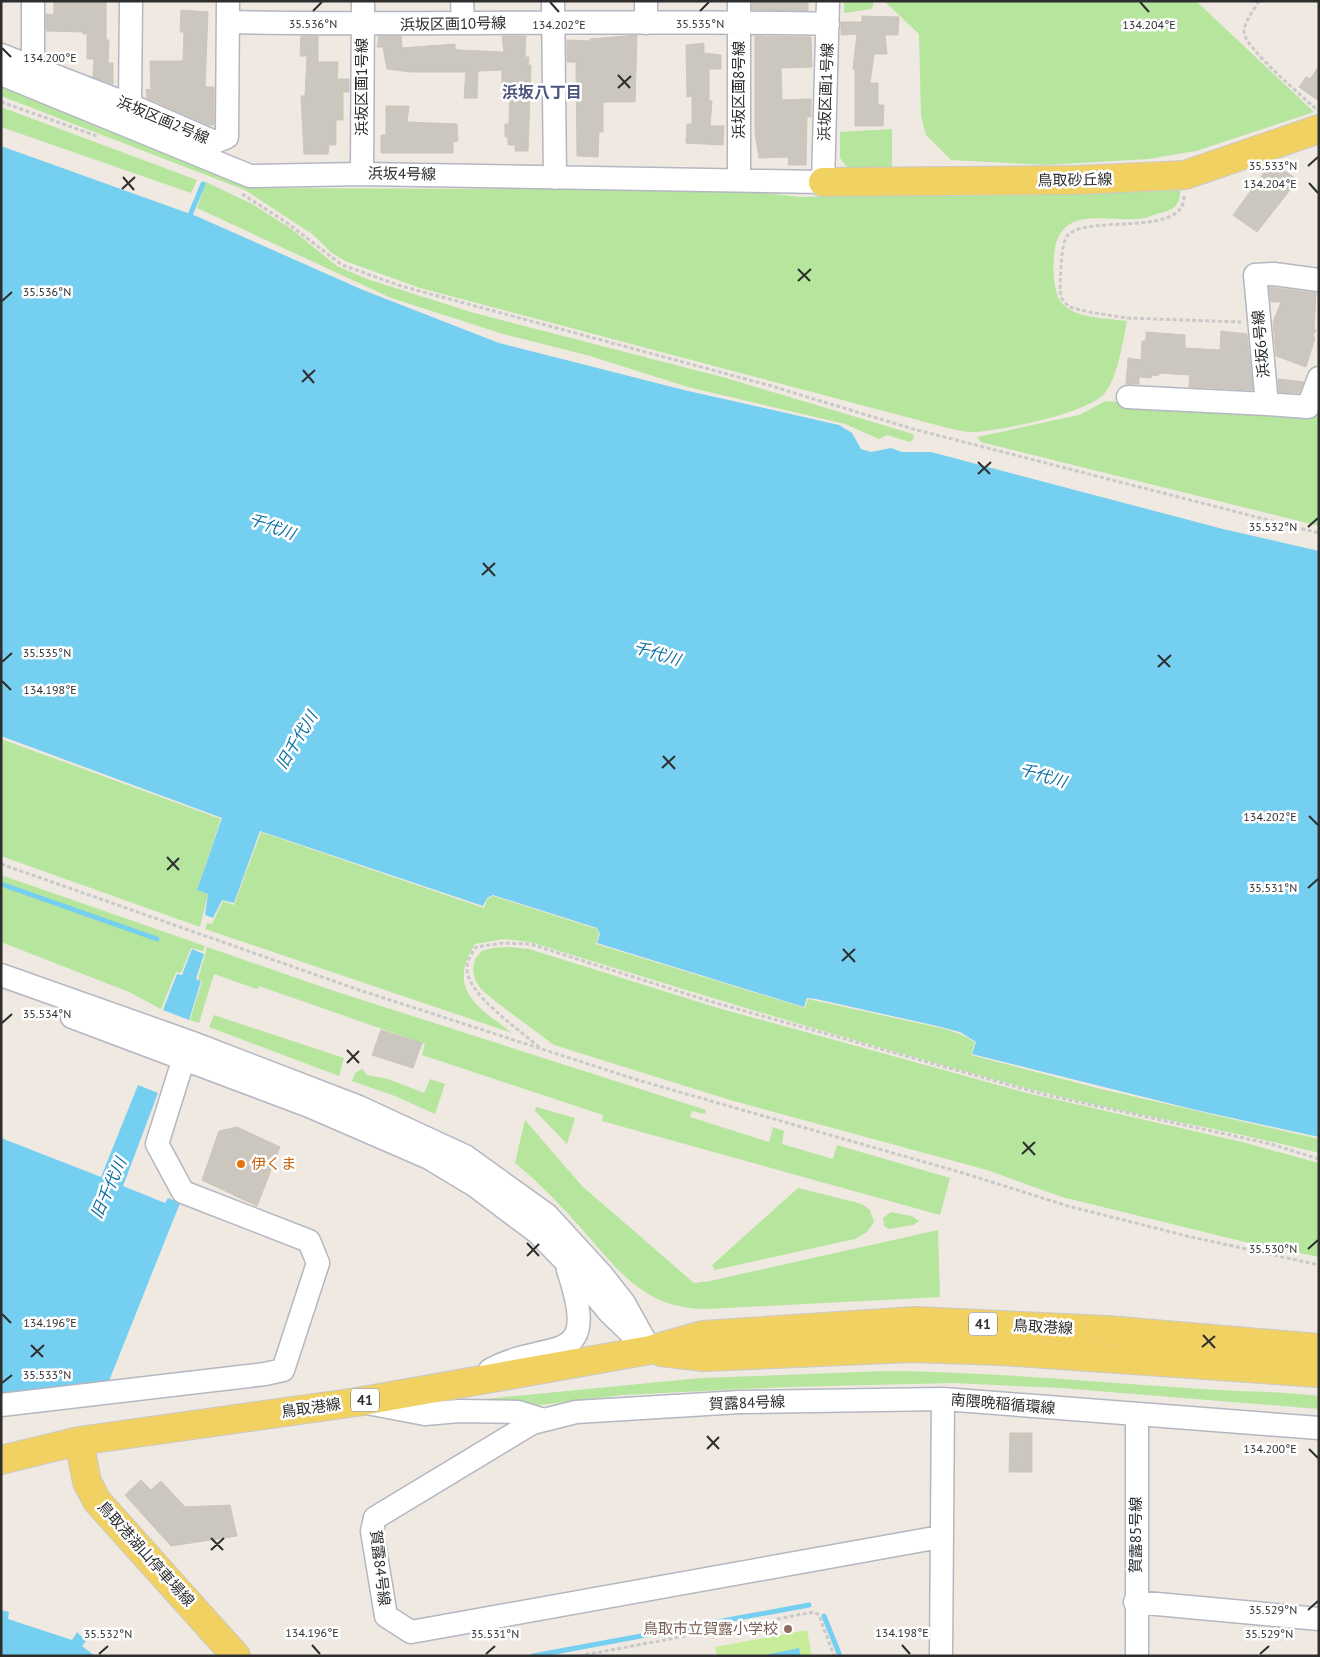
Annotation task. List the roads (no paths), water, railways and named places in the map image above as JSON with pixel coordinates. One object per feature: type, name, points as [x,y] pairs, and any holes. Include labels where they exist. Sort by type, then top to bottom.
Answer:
[{"type":"main road","name":"鳥取砂丘線","points":[[823,182],[1078,180],[1185,175],[1319,129]]},
{"type":"main road","name":"鳥取港線","points":[[1,1460],[79,1441],[357,1402],[650,1350],[703,1335],[914,1321],[1107,1330],[1319,1348]]},
{"type":"main road","name":"鳥取港線","points":[[650,1350],[704,1356],[912,1348],[1002,1351],[1319,1373]]},
{"type":"main road","name":"鳥取港湖山停車場線","points":[[79,1441],[87,1482],[97,1501],[236,1656]]},
{"type":"street","points":[[33,1],[33,68]]},
{"type":"street","points":[[130,1],[130,106]]},
{"type":"street","name":"浜坂区画1号線","points":[[362,174],[363,1]]},
{"type":"street","points":[[462,1],[463,24]]},
{"type":"street","points":[[646,1],[646,23]]},
{"type":"street","name":"浜坂区画1号線","points":[[823,182],[828,1]]},
{"type":"street","name":"浜坂区画2号線","points":[[1,55],[215,142],[227,137],[228,12]]},
{"type":"street","name":"浜坂区画10号線","points":[[228,12],[363,25],[463,24],[553,12],[646,23],[739,12],[828,24]]},
{"type":"street","points":[[553,12],[555,178]]},
{"type":"street","name":"浜坂区画8号線","points":[[739,12],[740,179]]},
{"type":"street","name":"浜坂4号線","points":[[1,74],[250,176],[362,174],[740,179],[823,182]]},
{"type":"street","name":"浜坂6号線","points":[[1267,404],[1255,275],[1274,274],[1319,280]]},
{"type":"street","points":[[1128,397],[1308,407],[1319,378]]},
{"type":"street","points":[[1,975],[186,1051],[429,1158],[474,1185],[538,1233],[566,1261],[609,1312],[650,1350]]},
{"type":"street","points":[[1,990],[359,1107],[465,1156],[504,1182],[547,1215],[602,1275],[624,1303],[650,1350]]},
{"type":"street","points":[[1,1405],[255,1376],[283,1370],[318,1263],[309,1241],[183,1192],[157,1144],[186,1051]]},
{"type":"street","points":[[474,1380],[502,1363],[555,1350],[574,1339],[580,1322],[576,1292],[566,1261]]},
{"type":"street","name":"南隈晩稲循環線","points":[[941,1656],[940,1537],[943,1399],[1319,1428]]},
{"type":"street","name":"賀露84号線","points":[[940,1537],[411,1632],[386,1616],[372,1531],[375,1518],[532,1423],[576,1412],[740,1402],[943,1399]]},
{"type":"street","points":[[357,1402],[425,1414],[492,1411],[518,1412],[544,1420]]},
{"type":"street","name":"賀露85号線","points":[[1137,1414],[1137,1656]]},
{"type":"street","points":[[1136,1602],[1319,1619]]},
{"type":"water","points":[[1,146],[196,216],[363,290],[499,343],[684,390],[839,425],[852,433],[861,449],[871,452],[891,448],[902,452],[931,452],[1223,529],[1319,551],[1319,1137],[1196,1110],[972,1054],[976,1042],[960,1032],[937,1026],[816,999],[807,998],[804,1007],[597,943],[600,934],[597,928],[493,895],[487,898],[483,906],[260,831],[234,903],[222,900],[213,918],[205,915],[208,894],[197,890],[222,818],[1,736]]},
{"type":"water","points":[[192,949],[204,954],[196,979],[201,981],[189,1020],[163,1010],[177,974],[182,975]]},
{"type":"water","name":"旧千代川","points":[[138,1085],[158,1093],[123,1186],[165,1203],[168,1198],[180,1203],[105,1391],[1,1401],[1,1138],[101,1177]]},
{"type":"water","points":[[1,1610],[9,1612],[8,1619],[72,1640],[77,1632],[86,1641],[82,1646],[95,1656],[1,1656]]},
{"type":"water","points":[[799,1648],[801,1656],[759,1656]]},
{"type":"waterway","points":[[188,220],[203,184]]},
{"type":"waterway","points":[[1,884],[157,939]]},
{"type":"waterway","points":[[533,1656],[809,1605]]},
{"type":"waterway","points":[[824,1616],[840,1656]]},
{"type":"place","name":"伊くま","points":[[241,1164]]},
{"type":"place","name":"鳥取市立賀露小学校","points":[[788,1629]]},
{"type":"district","name":"浜坂八丁目","points":[[542,92]]},
{"type":"water label","name":"千代川","points":[[272,526]]},
{"type":"water label","name":"千代川","points":[[657,653]]},
{"type":"water label","name":"千代川","points":[[1043,775]]}]
